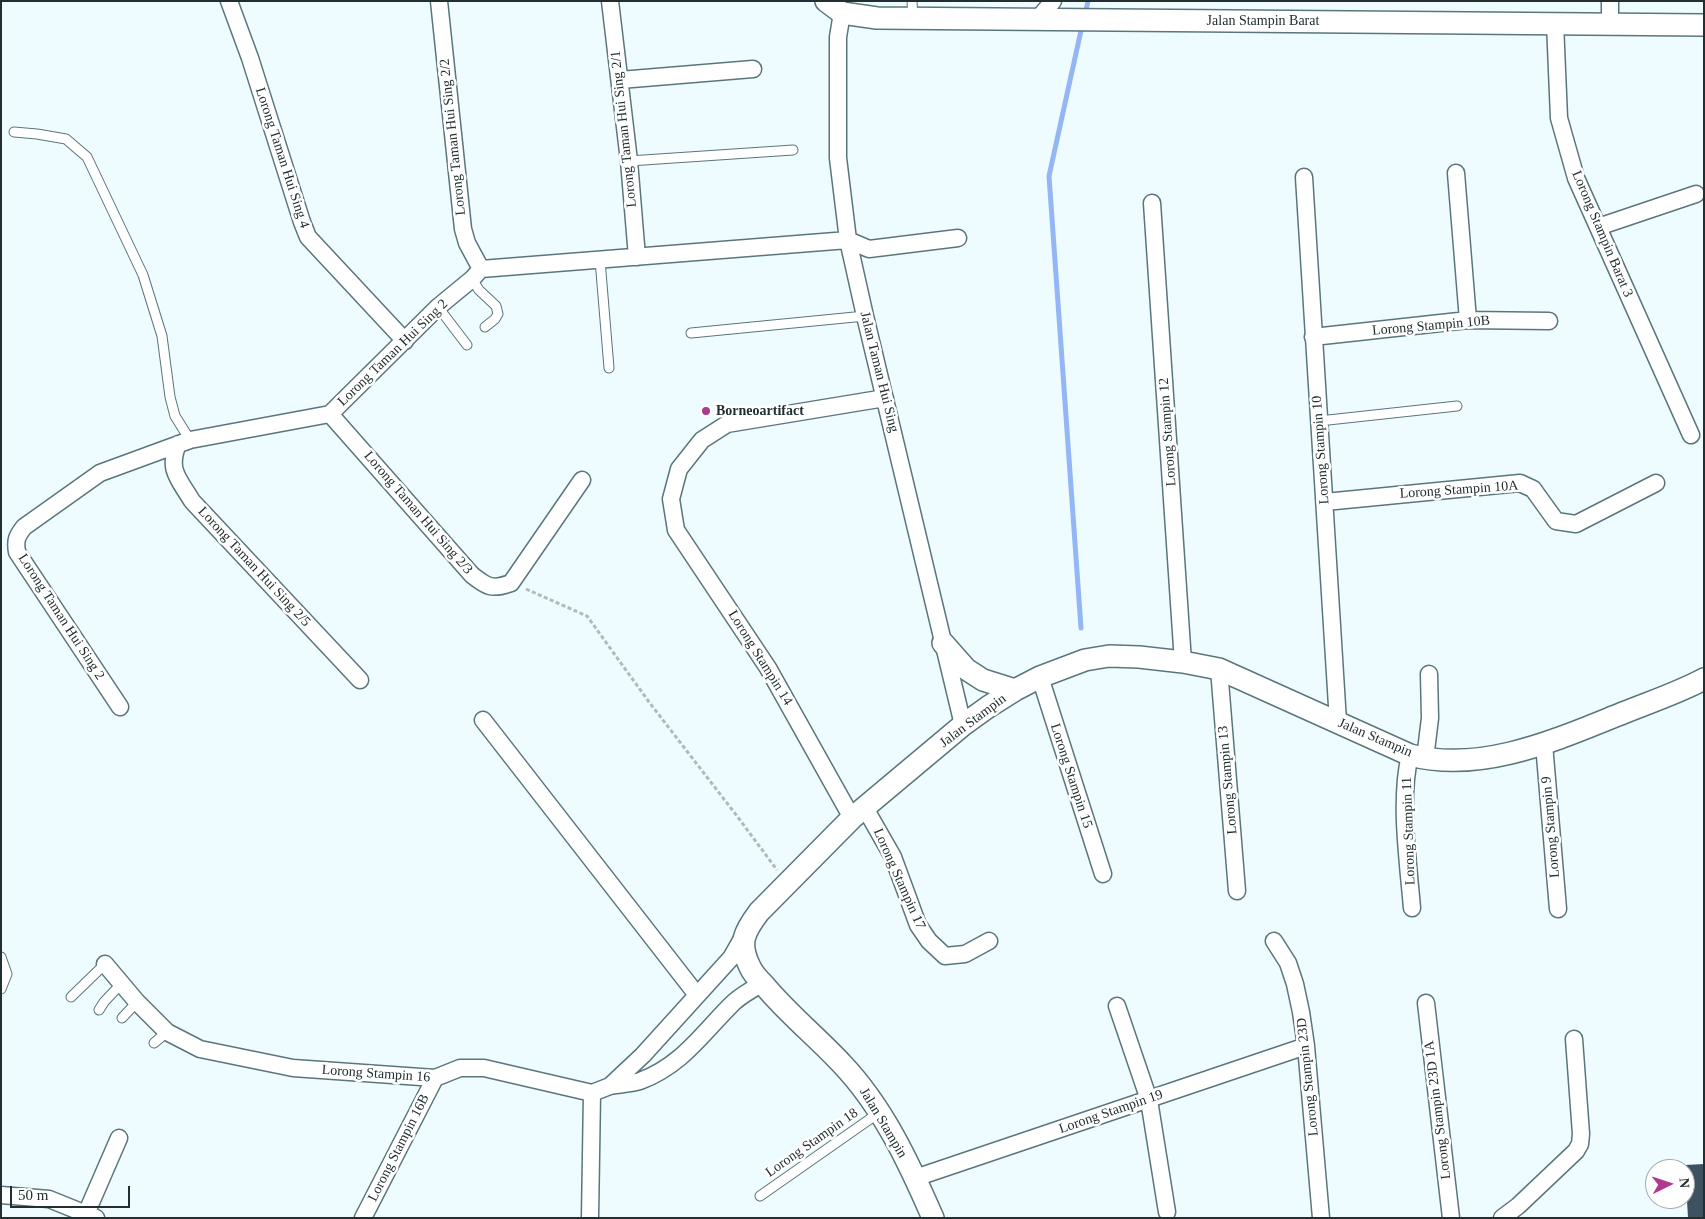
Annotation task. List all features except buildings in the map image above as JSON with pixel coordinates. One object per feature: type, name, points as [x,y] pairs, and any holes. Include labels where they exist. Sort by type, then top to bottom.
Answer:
[{"type":"street","name":"Lorong Taman Hui Sing 4","points":[[229,1],[250,58],[308,237],[405,341]]},
{"type":"street","name":"Lorong Taman Hui Sing 2/2","points":[[439,1],[463,229],[476,274]]},
{"type":"street","name":"Lorong Taman Hui Sing 2/1","points":[[610,1],[629,161],[637,257]]},
{"type":"street","points":[[1037,20],[1053,1]]},
{"type":"street","points":[[1610,1],[1610,23]]},
{"type":"street","name":"Jalan Stampin Barat","points":[[834,7],[877,18],[912,10],[1037,20],[1704,24]]},
{"type":"street","name":"Jalan Taman Hui Sing","points":[[834,7],[838,37],[838,158],[848,240],[864,316],[963,725]]},
{"type":"street","name":"Lorong Stampin Barat 3","points":[[1555,23],[1559,118],[1576,178],[1691,435]]},
{"type":"street","points":[[620,80],[753,69]]},
{"type":"street","points":[[1456,173],[1468,320]]},
{"type":"street","name":"Lorong Stampin 10","points":[[1304,177],[1338,722]]},
{"type":"street","points":[[1598,226],[1696,194]]},
{"type":"street","name":"Lorong Stampin 12","points":[[1152,203],[1183,662]]},
{"type":"street","points":[[476,274],[600,260],[848,240],[869,249],[958,238]]},
{"type":"street","name":"Lorong Taman Hui Sing 2","points":[[120,707],[17,552],[15,543],[17,536],[24,527],[100,473],[184,442],[330,414],[438,307],[476,274]]},
{"type":"street","name":"Lorong Stampin 10B","points":[[1313,337],[1468,320],[1549,322]]},
{"type":"street","name":"Lorong Stampin 14","points":[[859,813],[768,668],[676,530],[671,499],[679,469],[702,440],[727,424],[885,398]]},
{"type":"street","name":"Lorong Taman Hui Sing 2/3","points":[[330,414],[472,575],[485,586],[499,588],[511,583]]},
{"type":"street","name":"Lorong Taman Hui Sing 2/5","points":[[184,442],[173,456],[174,471],[192,501],[360,680]]},
{"type":"street","points":[[511,583],[582,480]]},
{"type":"street","name":"Lorong Stampin 10A","points":[[1325,502],[1520,483],[1533,489],[1556,521],[1576,524],[1656,483]]},
{"type":"street","points":[[943,643],[966,669],[983,680],[1015,690]]},
{"type":"street","name":"Jalan Stampin","points":[[932,1218],[915,1178],[880,1112],[866,1091],[750,969],[743,937],[759,912],[859,813],[963,725],[988,707],[1040,677],[1085,660],[1109,656],[1183,662],[1219,669],[1418,757],[1462,760],[1504,754],[1544,744],[1704,679]]},
{"type":"street","name":"Lorong Stampin 13","points":[[1219,669],[1237,890]]},
{"type":"street","name":"Lorong Stampin 11","points":[[1412,908],[1405,781],[1418,757],[1430,718],[1429,674]]},
{"type":"street","name":"Lorong Stampin 15","points":[[1040,677],[1103,874]]},
{"type":"street","points":[[483,720],[697,995]]},
{"type":"street","name":"Lorong Stampin 9","points":[[1544,744],[1558,909]]},
{"type":"street","name":"Lorong Stampin 17","points":[[859,813],[892,857],[918,925],[929,941],[944,956],[965,954],[989,941]]},
{"type":"street","points":[[610,1086],[661,1036],[732,958],[743,937]]},
{"type":"street","name":"Lorong Stampin 23D","points":[[1274,941],[1288,963],[1301,1012],[1306,1046],[1321,1218]]},
{"type":"street","name":"Lorong Stampin 16","points":[[105,964],[137,1002],[167,1032],[200,1048],[293,1068],[435,1078],[460,1068],[484,1068],[592,1093]]},
{"type":"street","points":[[590,1218],[592,1093],[610,1086],[638,1082],[655,1075],[673,1063],[701,1039],[732,1004],[762,983]]},
{"type":"street","name":"Lorong Stampin 23D 1A","points":[[1426,1003],[1451,1218]]},
{"type":"street","points":[[1116,1006],[1149,1100],[1167,1212]]},
{"type":"street","points":[[1502,1218],[1526,1199],[1576,1151],[1580,1144],[1581,1126],[1574,1039]]},
{"type":"street","name":"Lorong Stampin 19","points":[[915,1178],[1306,1046]]},
{"type":"street","name":"Lorong Stampin 16B","points":[[363,1218],[435,1078]]},
{"type":"street","points":[[1,1195],[49,1200],[91,1216],[119,1138]]},
{"type":"lane","points":[[14,132],[66,139],[86,157],[143,275],[162,336],[170,397],[184,442]]},
{"type":"lane","points":[[629,161],[793,150]]},
{"type":"lane","points":[[600,260],[609,368]]},
{"type":"lane","points":[[476,274],[479,290],[496,306],[498,314],[485,327]]},
{"type":"lane","points":[[438,307],[466,345]]},
{"type":"lane","points":[[691,333],[864,316]]},
{"type":"lane","points":[[1319,421],[1457,406]]},
{"type":"lane","points":[[1,957],[7,974],[1,989]]},
{"type":"lane","points":[[71,997],[105,964]]},
{"type":"lane","points":[[99,1010],[108,996],[121,984]]},
{"type":"lane","points":[[122,1018],[137,1002]]},
{"type":"lane","points":[[154,1043],[167,1032]]},
{"type":"lane","name":"Lorong Stampin 18","points":[[760,1196],[880,1112]]},
{"type":"path","points":[[511,583],[587,616],[649,702],[787,883]]},
{"type":"waterway","points":[[1085,15],[1088,1]]},
{"type":"waterway","points":[[1081,628],[1049,176],[1082,26]]},
{"type":"place","name":"Borneoartifact","points":[[706,411]]}]
